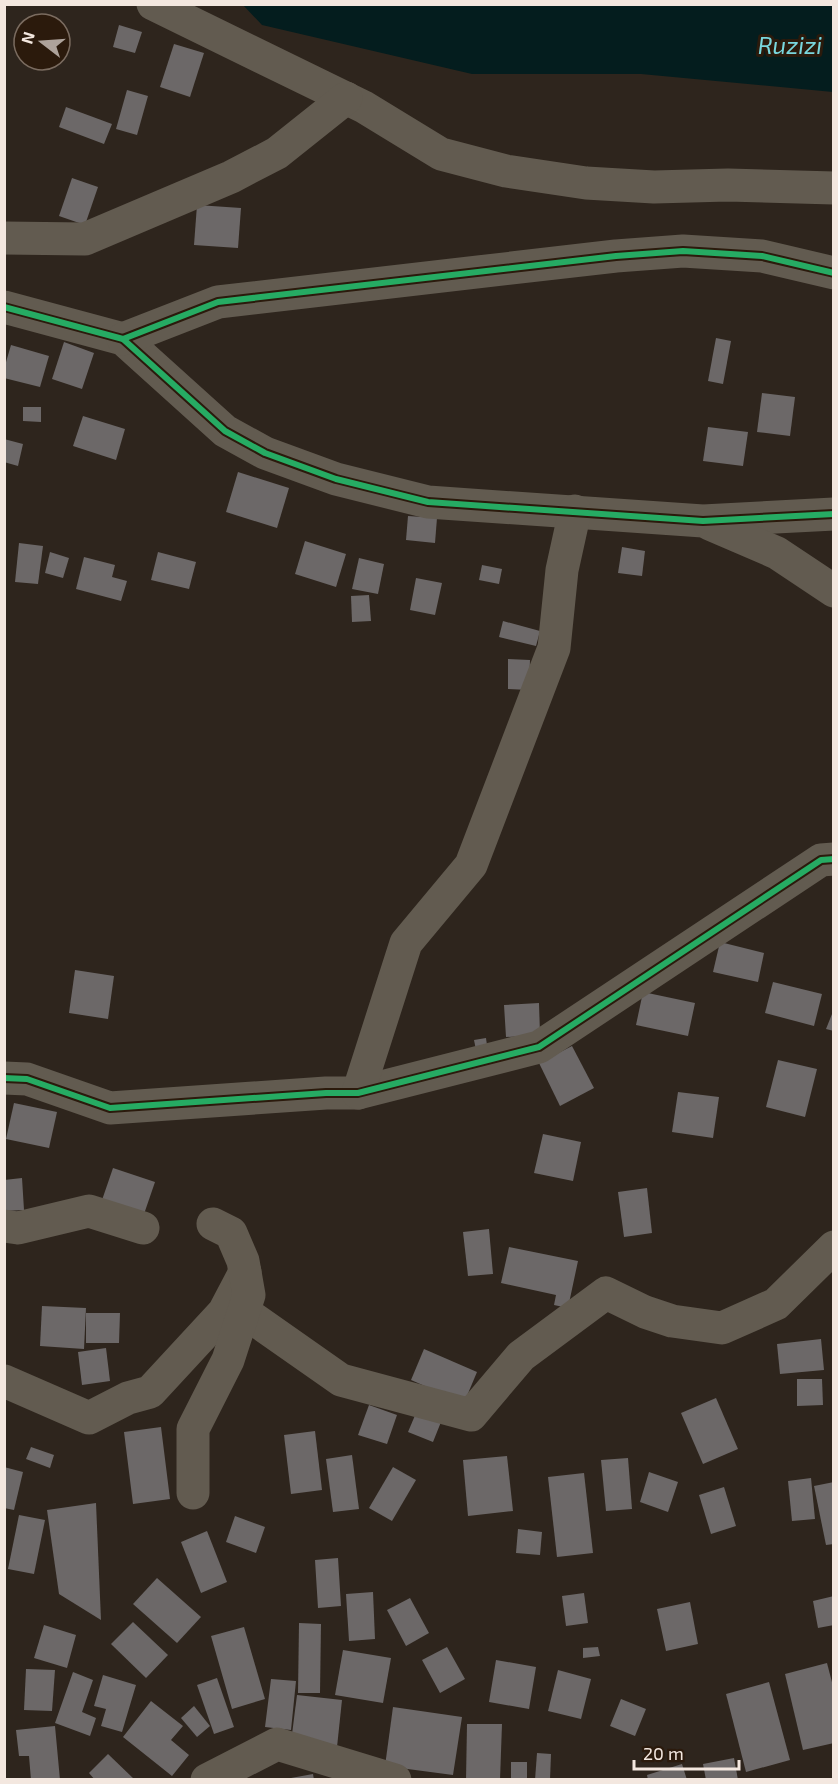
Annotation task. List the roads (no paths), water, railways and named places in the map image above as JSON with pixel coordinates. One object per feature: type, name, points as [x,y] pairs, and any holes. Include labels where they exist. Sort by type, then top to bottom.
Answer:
[{"type":"street","points":[[153,4],[346,98],[441,154],[506,171],[586,183],[654,187],[728,185],[834,188]]},
{"type":"street","points":[[4,238],[85,239],[231,177],[277,153],[346,98]]},
{"type":"street","points":[[123,339],[218,302],[615,256],[683,251],[762,256],[834,273]]},
{"type":"street","points":[[4,307],[123,339],[225,431],[265,453],[336,479],[428,502],[703,521],[834,514]]},
{"type":"street","points":[[358,1094],[406,943],[471,865],[547,668],[554,648],[562,570],[575,511]]},
{"type":"street","points":[[703,521],[777,553],[834,591]]},
{"type":"street","points":[[4,1078],[27,1079],[110,1108],[326,1093],[358,1094],[539,1047],[821,860],[834,860]]},
{"type":"street","points":[[4,1226],[18,1228],[89,1211],[143,1228]]},
{"type":"street","points":[[193,1493],[193,1429],[228,1360],[249,1295],[243,1261],[231,1233],[213,1224]]},
{"type":"street","points":[[244,1312],[340,1380],[471,1415],[521,1356],[606,1293],[645,1312],[672,1321],[722,1328],[776,1304],[834,1247]]},
{"type":"street","points":[[4,1381],[89,1418],[128,1398],[150,1392],[224,1312],[245,1272]]},
{"type":"street","points":[[207,1779],[277,1744],[395,1779]]},
{"type":"water","name":"Ruzizi","points":[[243,5],[833,5],[833,92],[641,74],[472,74],[262,25]]}]
